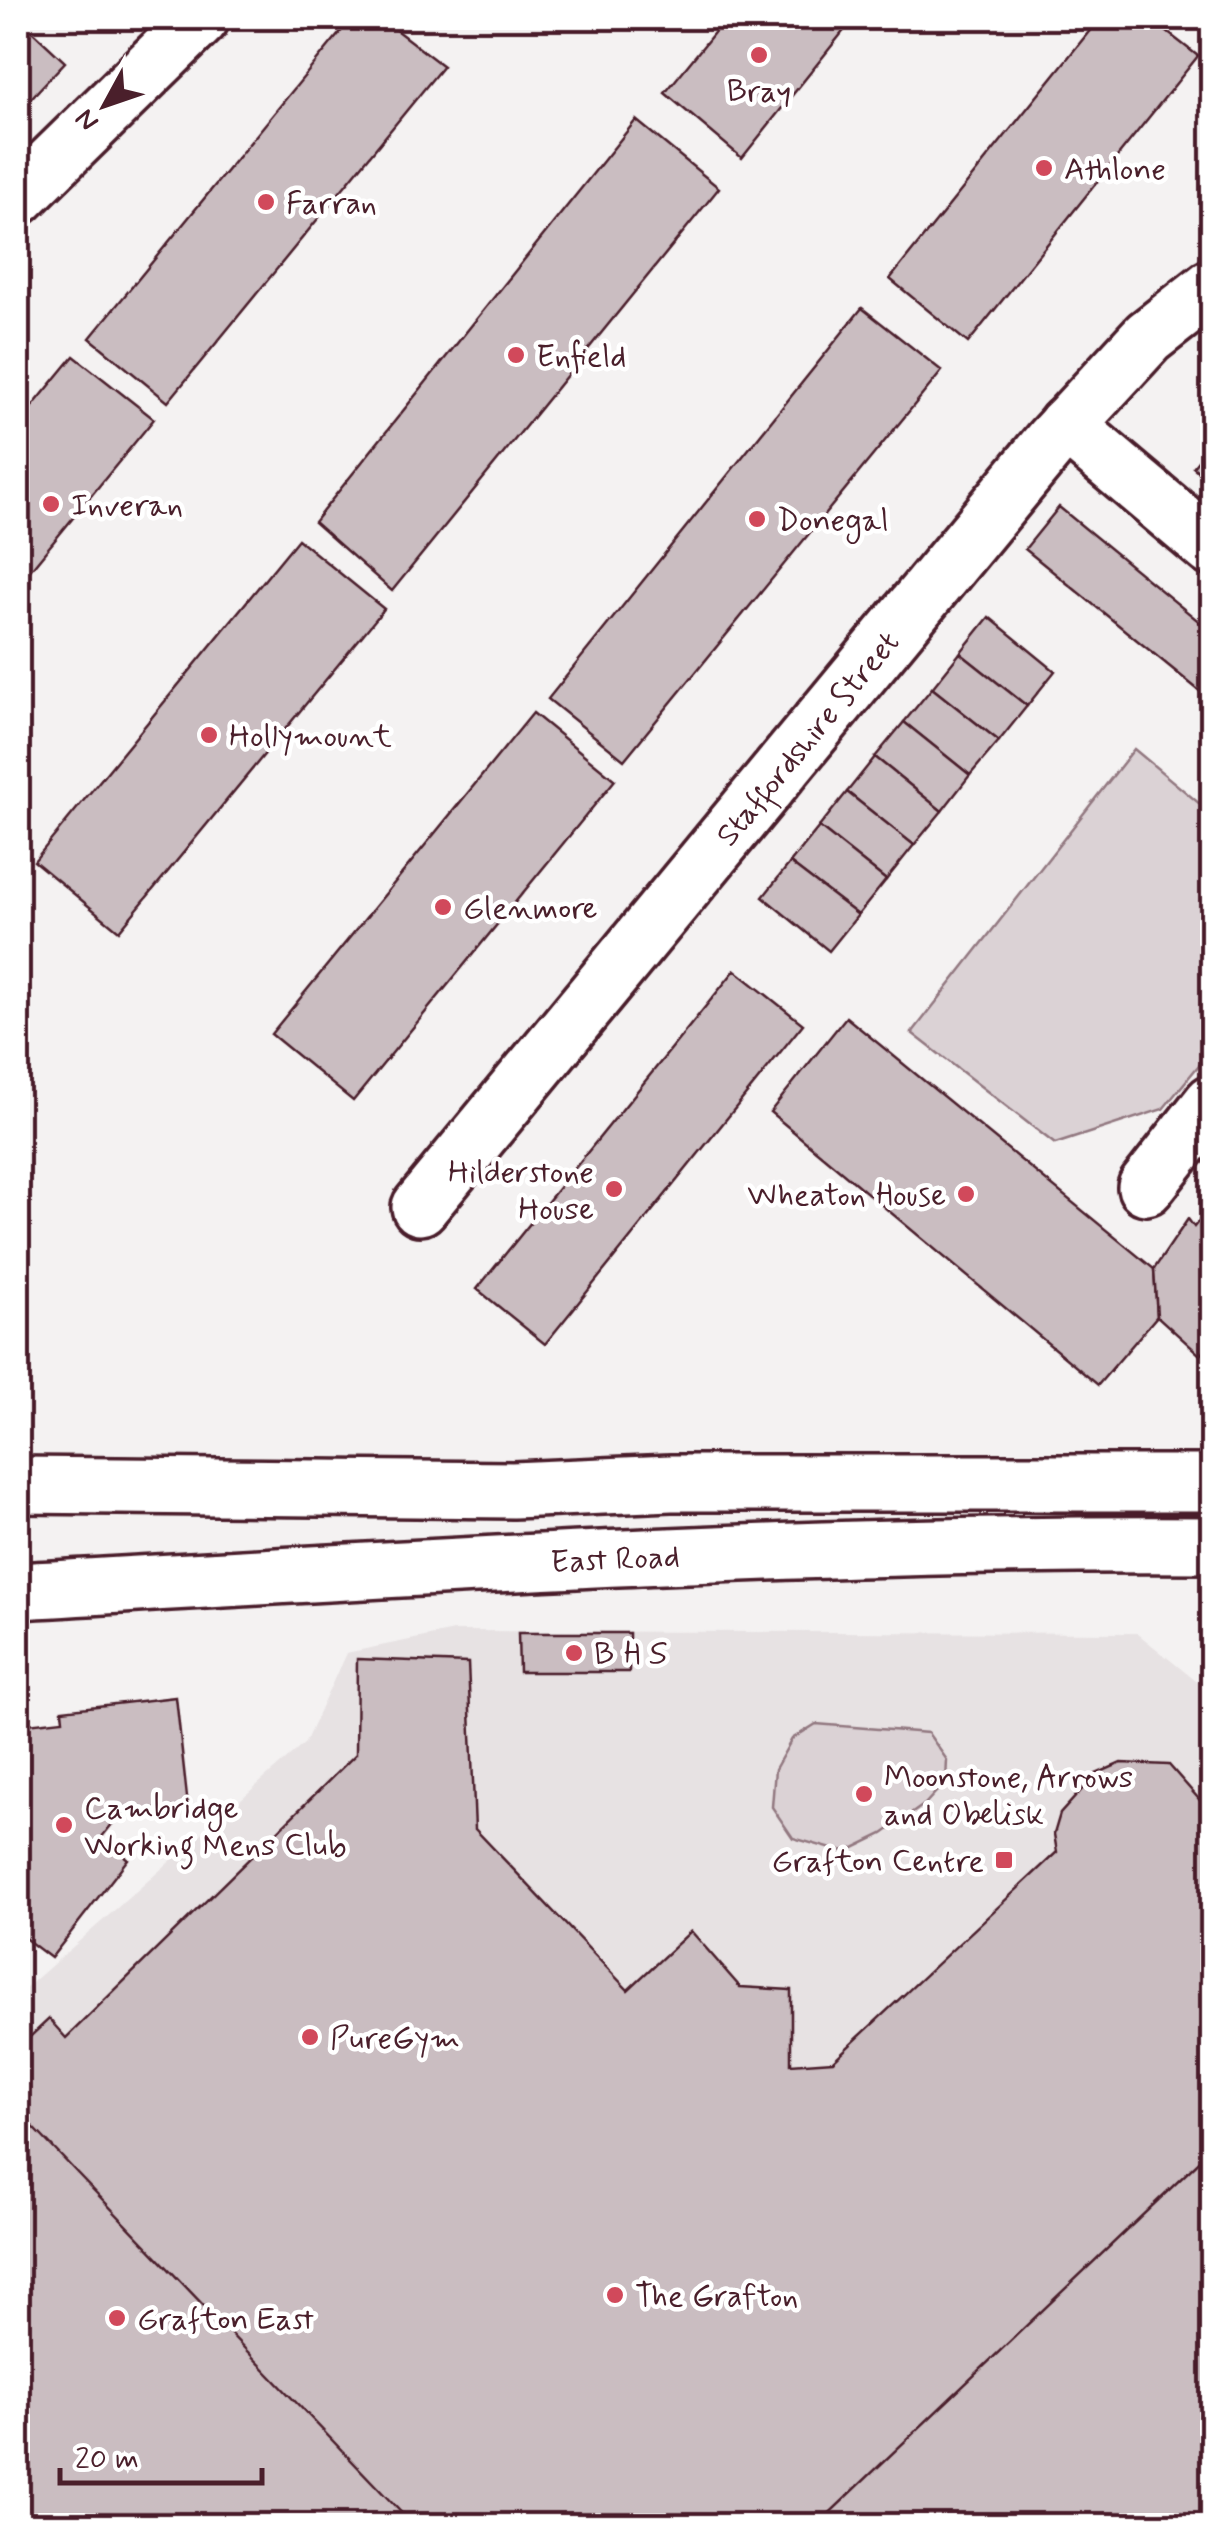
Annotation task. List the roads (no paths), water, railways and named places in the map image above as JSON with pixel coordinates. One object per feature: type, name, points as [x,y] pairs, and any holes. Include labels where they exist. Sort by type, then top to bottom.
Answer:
[{"type":"main road","points":[[18,196],[201,18]]},
{"type":"main road","name":"Staffordshire Street","points":[[420,1207],[1066,425],[1148,337],[1212,287]]},
{"type":"main road","points":[[1066,425],[1212,548]]},
{"type":"main road","points":[[1146,1187],[1212,1103]]},
{"type":"main road","points":[[18,1486],[513,1490],[671,1483],[1212,1483]]},
{"type":"main road","name":"East Road","points":[[18,1591],[849,1551],[1212,1545]]},
{"type":"place","name":"Bray","points":[[759,55]]},
{"type":"place","name":"Athlone","points":[[1044,168]]},
{"type":"place","name":"Farran","points":[[266,202]]},
{"type":"place","name":"Enfield","points":[[516,355]]},
{"type":"place","name":"Inveran","points":[[51,504]]},
{"type":"place","name":"Donegal","points":[[757,519]]},
{"type":"place","name":"Hollymount","points":[[209,735]]},
{"type":"place","name":"Glenmore","points":[[443,907]]},
{"type":"place","name":"Hilderstone House","points":[[614,1189]]},
{"type":"place","name":"Wheaton House","points":[[966,1194]]},
{"type":"place","name":"B H S","points":[[574,1653]]},
{"type":"place","name":"Moonstone, Arrows and Obelisk","points":[[864,1794]]},
{"type":"place","name":"Cambridge Working Mens Club","points":[[64,1825]]},
{"type":"place","name":"Grafton Centre","points":[[1004,1860]]},
{"type":"place","name":"PureGym","points":[[310,2037]]},
{"type":"place","name":"The Grafton","points":[[615,2295]]},
{"type":"place","name":"Grafton East","points":[[117,2318]]}]
